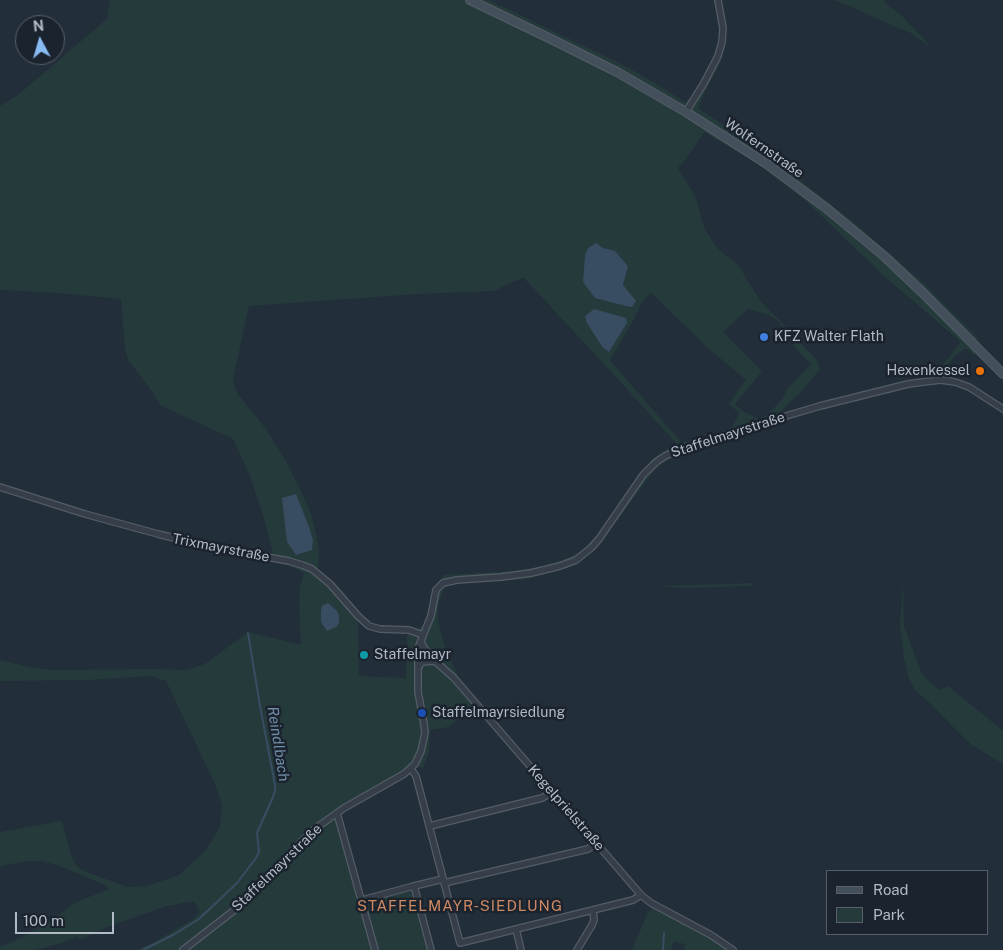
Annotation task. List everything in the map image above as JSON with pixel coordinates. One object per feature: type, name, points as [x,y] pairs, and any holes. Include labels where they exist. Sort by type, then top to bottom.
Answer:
[{"type":"main road","name":"Wolfernstraße","points":[[470,0],[585,56],[686,112],[768,164],[870,244],[924,293],[1003,374]]},
{"type":"street","points":[[686,112],[718,56],[723,28],[718,0]]},
{"type":"street","name":"Staffelmayrstraße","points":[[183,950],[232,912],[316,828],[337,812],[412,768],[419,758],[425,733],[418,692],[418,648],[431,616],[436,590],[443,583],[531,573],[576,560],[583,556],[599,539],[643,475],[665,456],[820,406],[923,382],[941,380],[969,387],[1003,409]]},
{"type":"street","name":"Trixmayrstraße","points":[[0,487],[167,537],[302,564],[312,569],[330,584],[369,626],[380,629],[409,630],[423,634]]},
{"type":"street","name":"Kegelprielstraße","points":[[421,641],[424,648],[435,661],[454,678],[642,895],[651,903],[711,935],[733,950]]},
{"type":"street","points":[[418,669],[422,662],[435,661]]},
{"type":"street","points":[[412,768],[430,826],[460,943],[633,900],[642,895]]},
{"type":"street","points":[[430,826],[542,798],[552,792]]},
{"type":"street","points":[[337,812],[375,950]]},
{"type":"street","points":[[362,900],[414,886],[588,849],[596,843]]},
{"type":"street","points":[[414,886],[431,950]]},
{"type":"street","points":[[577,950],[594,920],[593,910]]},
{"type":"street","points":[[516,928],[521,950]]},
{"type":"green space","points":[[110,0],[489,0],[617,62],[685,102],[702,82],[717,51],[720,38],[720,0],[726,24],[726,36],[721,61],[700,102],[699,109],[742,137],[852,221],[919,279],[978,338],[973,348],[976,352],[975,356],[966,348],[964,349],[953,358],[936,383],[919,385],[824,409],[676,454],[653,472],[597,547],[584,559],[570,567],[528,579],[459,583],[444,588],[438,605],[438,620],[442,637],[459,678],[478,702],[449,727],[430,730],[429,752],[423,768],[411,765],[394,777],[355,797],[333,811],[307,831],[244,899],[255,895],[311,838],[333,820],[336,821],[358,904],[409,892],[412,894],[427,950],[137,950],[192,920],[200,912],[194,901],[167,906],[107,927],[80,940],[77,937],[35,950],[0,950],[0,947],[48,923],[71,905],[109,889],[107,886],[57,865],[41,861],[28,861],[0,866],[0,832],[62,821],[71,855],[75,864],[82,870],[127,887],[147,886],[179,875],[206,850],[220,827],[222,805],[215,784],[166,681],[150,676],[87,680],[0,681],[0,660],[29,667],[54,670],[187,670],[205,664],[248,632],[301,645],[299,600],[304,573],[273,561],[264,519],[250,476],[233,439],[160,405],[128,360],[125,348],[121,299],[0,290],[0,106],[19,94],[53,65],[65,65],[65,55],[107,19]],"holes":[[[704,132],[748,158],[806,201],[884,276],[961,342],[932,378],[915,379],[883,386],[777,415],[800,393],[820,369],[816,359],[759,299],[738,265],[717,248],[704,227],[695,196],[678,168]],[[596,243],[603,248],[615,251],[628,266],[623,285]],[[524,278],[676,443],[675,446],[654,458],[597,535],[582,550],[570,557],[543,566],[513,571],[444,575],[434,588],[427,620],[422,627],[407,635],[406,678],[359,676],[358,622],[366,620],[318,569],[319,551],[316,534],[312,516],[302,493],[286,461],[266,429],[237,393],[233,381],[249,306],[417,294],[495,291],[509,283]],[[651,293],[707,347],[746,380],[729,404],[739,413],[734,424],[729,429],[701,439],[681,442],[610,360],[643,301]],[[594,309],[627,323],[608,352],[603,348],[585,316]],[[748,309],[769,315],[778,321],[796,349],[811,364],[787,389],[784,397],[760,420],[741,410],[735,404],[762,371],[723,332]]]},
{"type":"green space","points":[[834,0],[886,0],[884,2],[903,17],[933,49],[911,33]]},
{"type":"green space","points":[[903,581],[904,626],[922,674],[939,690],[948,686],[1003,731],[1003,764],[972,745],[915,690],[908,676],[900,625]]},
{"type":"green space","points":[[755,583],[750,586],[681,588],[661,586]]},
{"type":"green space","points":[[653,900],[724,940],[737,950],[684,950],[685,944],[674,942],[671,950],[632,950],[648,912],[654,907]]},
{"type":"water","points":[[596,243],[603,248],[615,251],[628,266],[623,285],[636,301],[632,307],[595,298],[583,282],[585,256],[588,248]]},
{"type":"water","points":[[594,309],[626,318],[627,323],[609,352],[603,348],[587,323],[585,316]]},
{"type":"water","points":[[296,494],[313,540],[312,550],[296,555],[287,542],[282,498]]},
{"type":"water","points":[[328,603],[337,611],[339,623],[336,627],[327,631],[321,622],[321,611],[322,606]]},
{"type":"waterway","name":"Reindlbach","points":[[143,950],[199,919],[237,883],[259,852],[257,833],[273,797],[275,785],[248,633]]},
{"type":"waterway","points":[[663,950],[664,933]]},
{"type":"place","name":"KFZ Walter Flath","points":[[764,337]]},
{"type":"place","name":"Hexenkessel","points":[[980,371]]},
{"type":"place","name":"Staffelmayr","points":[[364,655]]},
{"type":"place","name":"Staffelmayrsiedlung","points":[[422,713]]},
{"type":"district","name":"STAFFELMAYR-SIEDLUNG","points":[[460,906]]}]
